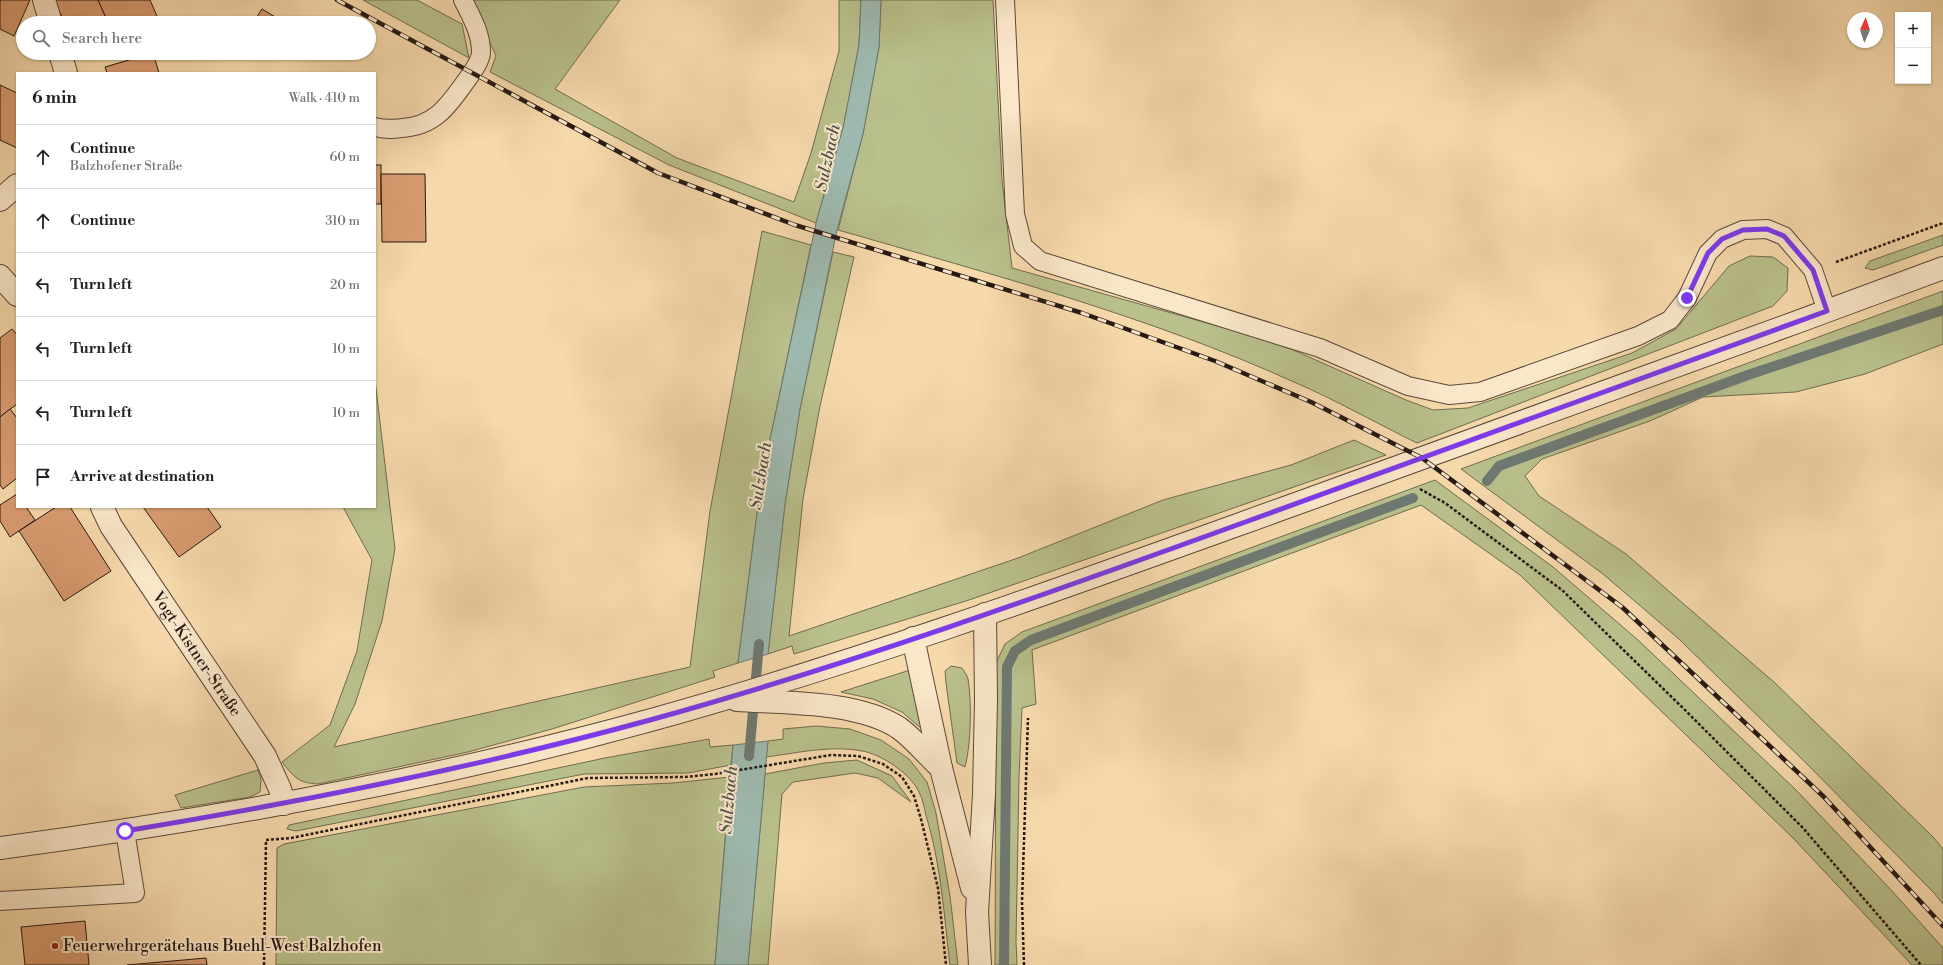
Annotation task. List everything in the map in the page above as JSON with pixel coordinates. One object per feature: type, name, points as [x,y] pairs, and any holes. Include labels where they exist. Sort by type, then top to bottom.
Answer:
[{"type":"street","points":[[44,0],[49,16]]},
{"type":"street","points":[[62,60],[66,72]]},
{"type":"street","points":[[0,200],[16,186]]},
{"type":"street","points":[[0,848],[125,831],[284,804],[418,776],[558,744],[791,679],[985,614],[1388,470],[1943,268]]},
{"type":"street","points":[[0,276],[16,294]]},
{"type":"street","name":"Vogt-Kistner-Straße","points":[[102,508],[111,526],[265,756],[280,789],[284,804]]},
{"type":"street","points":[[980,965],[977,912],[984,794],[986,700],[985,614]]},
{"type":"street","points":[[913,638],[941,768],[977,912]]},
{"type":"street","points":[[719,700],[829,706],[862,711],[898,728],[941,768]]},
{"type":"lane","points":[[376,128],[384,130],[416,127],[434,119],[449,105],[472,73],[481,53],[478,31],[463,0]]},
{"type":"lane","points":[[1005,0],[1015,214],[1023,246],[1040,261],[1320,348],[1408,386],[1449,395],[1480,392],[1638,336],[1670,320],[1687,298],[1708,253],[1722,239],[1743,230],[1767,229],[1784,236],[1813,270],[1827,311]]},
{"type":"lane","points":[[0,901],[135,893],[125,831]]},
{"type":"path","points":[[1813,270],[1943,223]]},
{"type":"path","points":[[1388,470],[1445,503],[1562,590],[1803,828],[1921,965]]},
{"type":"path","points":[[1024,965],[1022,902],[1028,718]]},
{"type":"path","points":[[264,965],[266,840],[291,838],[588,778],[684,777],[715,774],[773,763],[831,755],[858,756],[883,764],[902,777],[914,796],[922,819],[938,888],[946,965]]},
{"type":"green space","points":[[363,0],[417,0],[462,24],[469,58]]},
{"type":"green space","points":[[471,0],[620,0],[555,89],[677,158],[794,202],[811,153],[839,51],[839,0],[861,0],[859,45],[843,129],[816,223],[669,165],[490,72],[496,56]]},
{"type":"green space","points":[[881,0],[993,0],[1002,180],[1012,268],[1239,332],[1291,349],[1406,400],[1433,410],[1468,408],[1632,353],[1676,329],[1729,266],[1750,256],[1773,257],[1788,268],[1787,291],[1773,306],[1417,443],[1310,389],[1239,358],[1183,337],[1011,280],[838,230],[863,134],[879,47]]},
{"type":"green space","points":[[762,231],[811,245],[761,482],[738,663],[713,671],[715,677],[552,729],[468,752],[318,784],[301,781],[293,775],[282,762],[330,725],[357,651],[372,560],[344,508],[376,508],[376,388],[395,549],[382,621],[355,704],[334,747],[690,667],[710,511]]},
{"type":"green space","points":[[1943,235],[1943,245],[1873,270],[1865,268],[1870,261]]},
{"type":"green space","points":[[833,252],[854,257],[820,406],[803,499],[789,636],[1018,558],[1163,500],[1291,465],[1354,440],[1386,455],[969,600],[794,654],[792,646],[768,654],[785,504],[800,409]]},
{"type":"green space","points":[[1943,291],[1943,344],[1865,374],[1796,392],[1703,397],[1650,421],[1542,459],[1525,476],[1539,496],[1626,554],[1775,683],[1933,837],[1943,849],[1943,904],[1934,893],[1807,764],[1679,639],[1603,574],[1461,469]]},
{"type":"green space","points":[[1435,480],[1553,567],[1638,640],[1796,790],[1892,891],[1943,948],[1943,965],[1912,965],[1793,838],[1520,575],[1421,505],[1032,650],[1036,704],[1022,708],[1019,777],[1016,941],[1017,965],[995,965],[996,663],[1005,644],[1022,632]]},
{"type":"green space","points":[[951,666],[962,668],[968,679],[970,723],[969,747],[965,767],[957,763],[945,671]]},
{"type":"green space","points":[[910,670],[923,730],[902,712],[873,699],[841,692]]},
{"type":"green space","points":[[816,726],[850,729],[881,740],[909,759],[927,782],[936,813],[950,896],[958,965],[950,965],[939,871],[931,833],[922,798],[915,785],[909,778],[895,766],[878,756],[850,749],[826,749],[766,757],[768,741],[783,739],[783,729]]},
{"type":"green space","points":[[709,739],[710,747],[733,745],[731,765],[688,773],[584,774],[296,831],[287,829],[289,825],[605,758]]},
{"type":"green space","points":[[857,760],[892,776],[911,802],[878,778],[855,773],[793,782],[782,794],[768,965],[748,965],[765,774],[824,763]]},
{"type":"green space","points":[[258,770],[261,779],[260,792],[250,797],[181,808],[175,795]]},
{"type":"green space","points":[[730,777],[715,965],[276,965],[277,848],[284,844],[584,787],[673,783]]},
{"type":"water","points":[[861,0],[881,0],[879,47],[863,134],[837,230],[800,409],[785,504],[768,654],[738,663],[761,482],[816,223],[843,128],[859,45]]},
{"type":"water","points":[[768,741],[748,965],[715,965],[733,745]]},
{"type":"building","points":[[0,0],[30,0],[23,16],[16,16],[16,32],[14,36],[0,29]]},
{"type":"building","points":[[54,0],[98,0],[105,16],[62,16]]},
{"type":"building","points":[[98,0],[150,0],[157,16],[105,16]]},
{"type":"building","points":[[262,9],[274,16],[258,16]]},
{"type":"building","points":[[129,60],[155,60],[159,72],[107,72],[105,67]]},
{"type":"building","points":[[0,85],[16,93],[16,148],[0,140]]},
{"type":"building","points":[[376,165],[381,165],[381,204],[376,204]]},
{"type":"building","points":[[381,174],[425,174],[426,242],[382,242]]},
{"type":"building","points":[[12,329],[16,334],[16,405],[0,417],[0,338]]},
{"type":"building","points":[[10,409],[16,417],[16,479],[3,489],[0,485],[0,417]]},
{"type":"building","points":[[16,495],[16,508],[27,508],[35,520],[10,537],[0,521],[0,505]]},
{"type":"building","points":[[54,508],[71,508],[111,571],[64,601],[19,531]]},
{"type":"building","points":[[144,508],[208,508],[221,527],[179,557]]},
{"type":"building","name":"Feuerwehrgerätehaus Buehl-West Balzhofen","points":[[85,921],[89,965],[25,965],[21,927]]},
{"type":"building","name":"Feuerwehrgerätehaus Buehl-West Balzhofen","points":[[206,958],[207,965],[127,965]]},
{"type":"waterway","points":[[1487,481],[1499,466],[1748,375],[1943,310]]},
{"type":"waterway","points":[[1004,965],[1007,667],[1015,651],[1031,640],[1413,498]]},
{"type":"waterway","name":"Sulzbach","points":[[749,756],[759,644]]},
{"type":"railway","points":[[337,0],[367,16]]},
{"type":"railway","points":[[376,21],[658,173],[795,225],[1082,313],[1215,361],[1311,402],[1422,458],[1622,607],[1824,797],[1943,926]]},
{"type":"place","name":"Feuerwehrgerätehaus Buehl-West Balzhofen","points":[[55,946]]},
{"type":"route","points":[[125,831],[260,809],[418,776],[558,744],[791,679],[985,614],[1151,556],[1827,311],[1813,270],[1784,236],[1767,229],[1743,230],[1722,239],[1708,253],[1687,298]]}]
